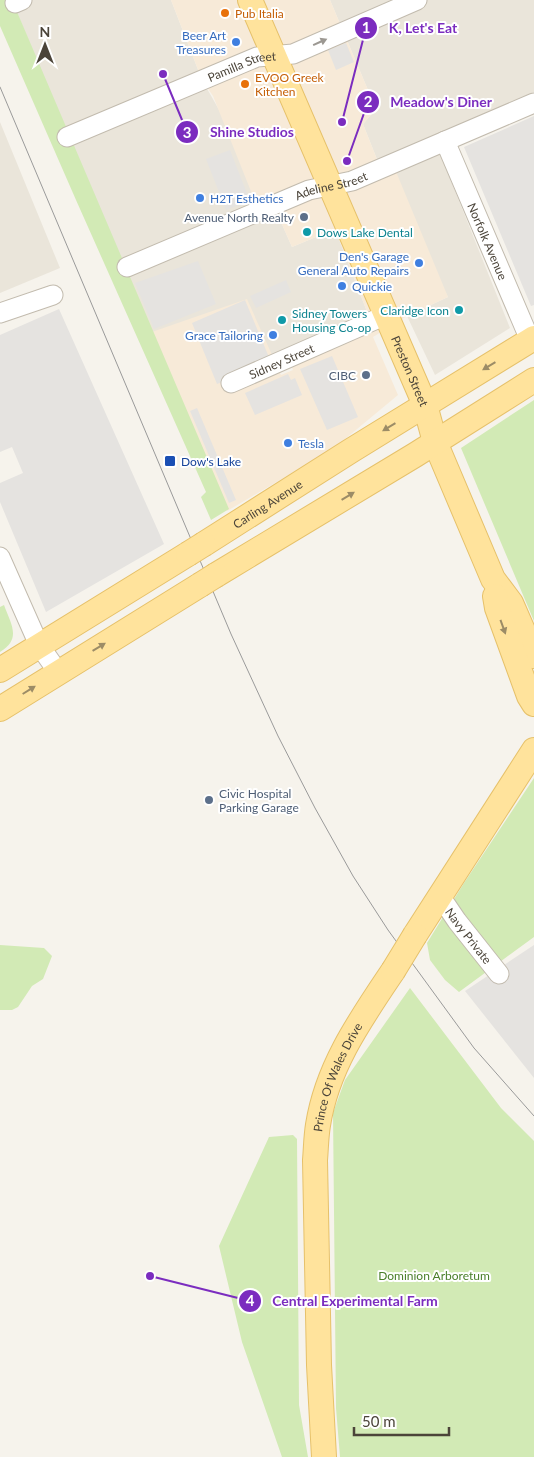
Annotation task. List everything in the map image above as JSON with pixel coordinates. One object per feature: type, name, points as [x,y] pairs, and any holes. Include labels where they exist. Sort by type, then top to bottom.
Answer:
[{"type":"main road","name":"Preston Street","points":[[250,0],[425,405],[435,442],[493,579],[511,603],[529,639],[534,656]]},
{"type":"main road","name":"Carling Avenue","points":[[0,670],[532,339]]},
{"type":"main road","points":[[0,709],[534,380]]},
{"type":"main road","name":"Preston Street","points":[[493,579],[496,608],[529,696],[534,704]]},
{"type":"main road","name":"Prince Of Wales Drive","points":[[324,1457],[319,1365],[315,1160],[318,1126],[329,1083],[340,1055],[365,1013],[534,750]]},
{"type":"street","name":"Pamilla Street","points":[[67,137],[257,57],[293,54],[417,0]]},
{"type":"street","name":"Adeline Street","points":[[127,266],[309,190],[346,183],[534,102]]},
{"type":"street","name":"Norfolk Avenue","points":[[445,141],[532,339]]},
{"type":"street","points":[[0,313],[53,295]]},
{"type":"street","name":"Sidney Street","points":[[231,383],[386,315]]},
{"type":"street","points":[[0,558],[39,645],[58,672]]},
{"type":"street","name":"Navy Private","points":[[440,896],[457,921],[499,974]]},
{"type":"shaded area","points":[[12,0],[171,0],[202,80],[273,204],[292,247],[335,229],[371,322],[289,359],[149,333]]},
{"type":"shaded area","points":[[171,0],[330,0],[376,109],[363,124],[380,167],[392,162],[448,297],[407,316],[373,337],[398,395],[333,449],[227,511],[149,333],[247,299],[281,375],[293,370],[289,359],[371,322],[335,229],[292,247],[273,204],[258,209],[213,96],[202,80]]},
{"type":"shaded area","points":[[330,0],[534,0],[534,92],[433,136],[510,328],[435,375],[407,316],[448,297],[380,167],[363,124],[376,109]]},
{"type":"shaded area","points":[[346,43],[354,62],[336,70],[328,50]]},
{"type":"shaded area","points":[[534,116],[534,305],[531,306],[464,147]]},
{"type":"shaded area","points":[[0,122],[60,268],[0,293]]},
{"type":"shaded area","points":[[230,150],[250,201],[226,210],[206,159]]},
{"type":"shaded area","points":[[198,261],[216,304],[154,329],[135,283]]},
{"type":"shaded area","points":[[286,280],[291,292],[256,308],[250,296]]},
{"type":"shaded area","points":[[245,300],[271,362],[217,384],[192,323]]},
{"type":"shaded area","points":[[59,309],[164,544],[46,612],[0,502],[0,483],[23,473],[12,447],[0,452],[0,335]]},
{"type":"shaded area","points":[[332,356],[358,417],[327,430],[300,369]]},
{"type":"shaded area","points":[[288,374],[291,380],[295,378],[302,395],[255,415],[245,393]]},
{"type":"shaded area","points":[[197,408],[236,500],[229,503],[190,411]]},
{"type":"shaded area","points":[[534,945],[534,1078],[465,991]]},
{"type":"green space","points":[[0,0],[12,0],[229,509],[211,520],[201,497],[206,492],[0,26]]},
{"type":"green space","points":[[534,400],[534,621],[461,448]]},
{"type":"green space","points":[[4,605],[12,625],[13,636],[7,647],[0,652],[0,607]]},
{"type":"green space","points":[[534,778],[534,937],[459,992],[445,980],[430,960],[427,943],[464,883]]},
{"type":"green space","points":[[0,945],[44,948],[52,956],[43,979],[32,986],[18,1007],[12,1010],[0,1010]]},
{"type":"green space","name":"Dominion Arboretum","points":[[410,988],[501,1108],[534,1141],[534,1457],[340,1457],[336,1408],[333,1113],[345,1080]]},
{"type":"green space","points":[[293,1135],[297,1139],[299,1405],[308,1457],[282,1457],[242,1342],[219,1246],[269,1137]]},
{"type":"tram line","points":[[0,87],[231,634],[278,736],[315,808],[353,876],[388,930],[474,1048],[534,1116]]},
{"type":"place","name":"Pub Italia","points":[[225,13]]},
{"type":"place","name":"Beer Art Treasures","points":[[236,42]]},
{"type":"place","name":"Shine Studios","points":[[163,74]]},
{"type":"place","name":"EVOO Greek Kitchen","points":[[245,84]]},
{"type":"place","name":"K, Let's Eat","points":[[342,122]]},
{"type":"place","name":"Meadow's Diner","points":[[347,161]]},
{"type":"place","name":"H2T Esthetics","points":[[200,198]]},
{"type":"place","name":"Avenue North Realty","points":[[304,217]]},
{"type":"place","name":"Dows Lake Dental","points":[[307,232]]},
{"type":"place","name":"Den's Garage General Auto Repairs","points":[[419,263]]},
{"type":"place","name":"Quickie","points":[[342,286]]},
{"type":"place","name":"Claridge Icon","points":[[459,310]]},
{"type":"place","name":"Sidney Towers Housing Co-op","points":[[282,320]]},
{"type":"place","name":"Grace Tailoring","points":[[273,335]]},
{"type":"place","name":"CIBC","points":[[366,375]]},
{"type":"place","name":"Tesla","points":[[288,443]]},
{"type":"place","name":"Dow's Lake","points":[[170,461]]},
{"type":"place","name":"Civic Hospital Parking Garage","points":[[209,800]]},
{"type":"place","name":"Central Experimental Farm","points":[[150,1276]]}]
